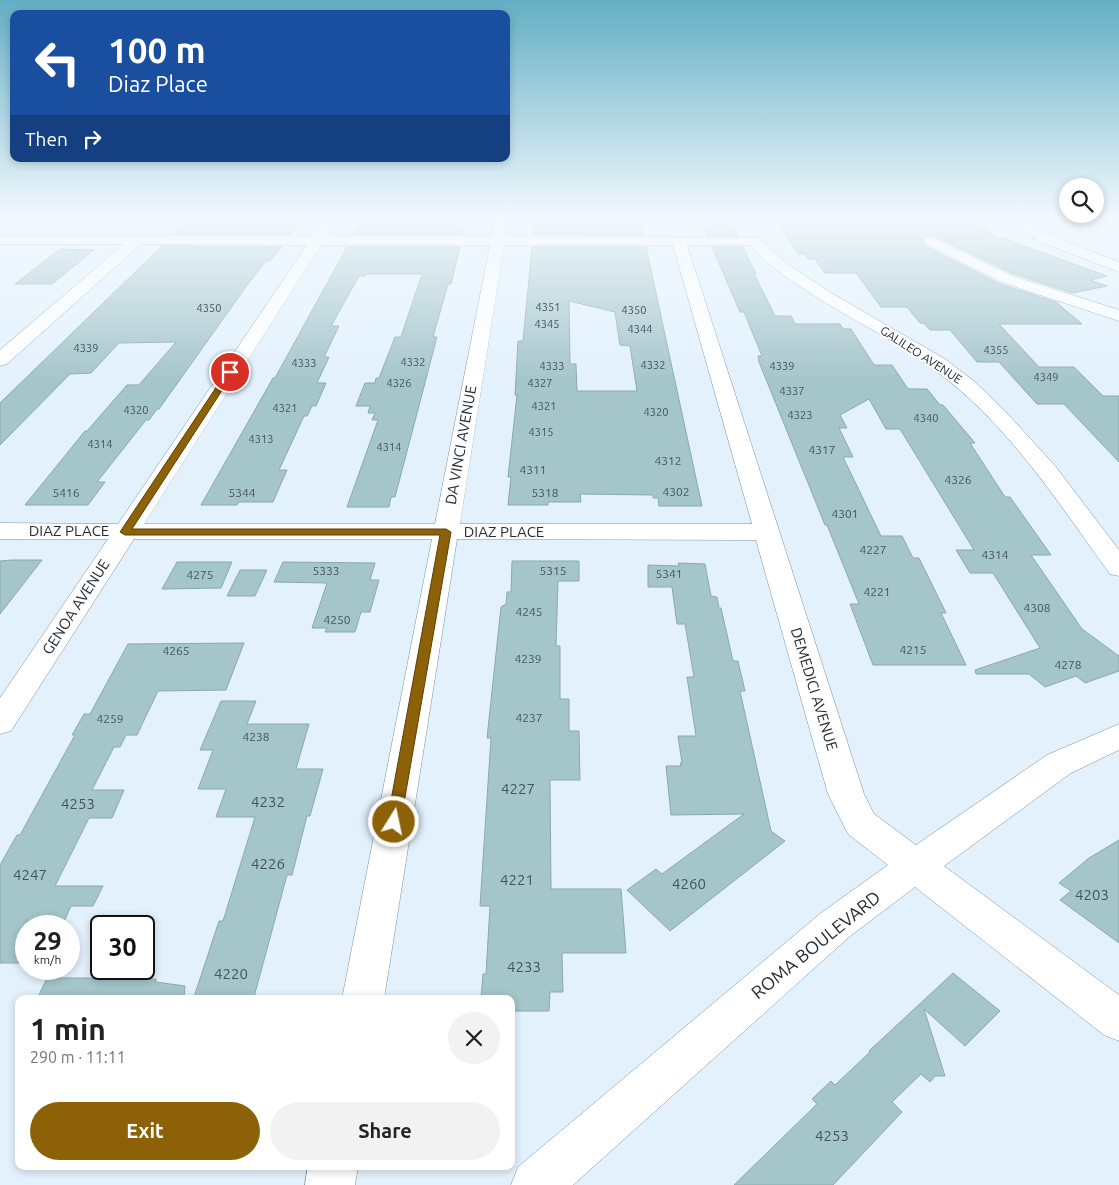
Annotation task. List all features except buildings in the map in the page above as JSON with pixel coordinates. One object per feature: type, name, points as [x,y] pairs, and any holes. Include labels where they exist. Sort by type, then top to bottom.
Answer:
[{"type":"street","points":[[0,360],[102,271]]},
{"type":"street","name":"GENOA AVENUE","points":[[0,723],[296,271]]},
{"type":"street","name":"DA VINCI AVENUE","points":[[364,995],[491,271]]},
{"type":"street","name":"DEMEDICI AVENUE","points":[[688,271],[846,794],[861,824],[1119,1021]]},
{"type":"street","name":"GALILEO AVENUE","points":[[789,271],[938,363],[968,386],[998,415],[1048,472],[1119,568]]},
{"type":"street","points":[[992,271],[1007,279],[1119,316]]},
{"type":"street","name":"DIAZ PLACE","points":[[0,531],[767,532]]},
{"type":"street","name":"ROMA BOULEVARD","points":[[536,1185],[835,925],[1059,764],[1119,736]]},
{"type":"street","points":[[330,1185],[332,1170]]},
{"type":"route","points":[[230,372],[125,532],[446,532],[394,822]]}]
